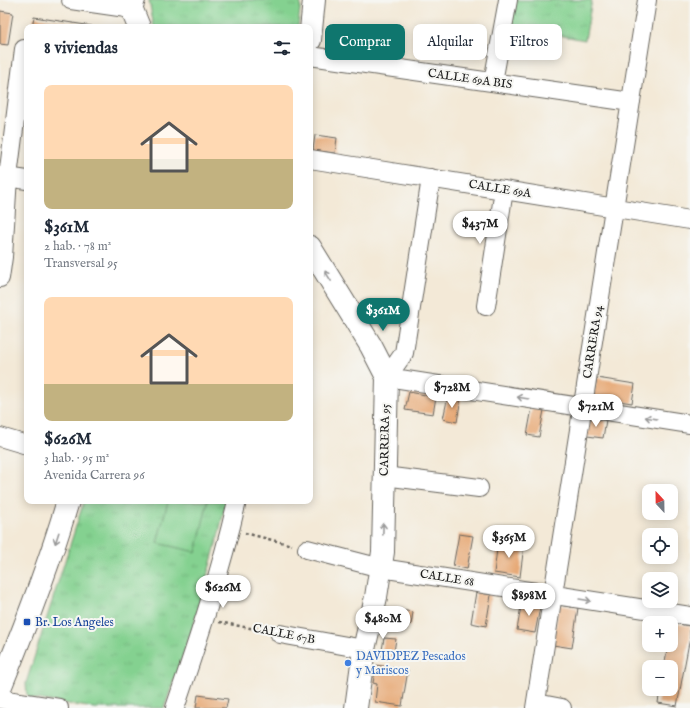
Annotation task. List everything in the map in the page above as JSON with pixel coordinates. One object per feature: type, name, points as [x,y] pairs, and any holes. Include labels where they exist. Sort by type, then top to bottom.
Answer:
[{"type":"main road","points":[[312,24],[314,0]]},
{"type":"main road","points":[[313,252],[371,346],[387,377]]},
{"type":"main road","name":"CARRERA 95","points":[[356,708],[364,649],[383,552],[387,377]]},
{"type":"main road","points":[[0,688],[43,580],[67,504]]},
{"type":"street","points":[[71,0],[134,9]]},
{"type":"street","points":[[493,82],[508,0]]},
{"type":"street","name":"CARRERA 94","points":[[536,705],[647,0]]},
{"type":"street","points":[[0,278],[3,257],[4,177],[24,50]]},
{"type":"street","name":"CALLE 69A BIS","points":[[313,56],[631,102]]},
{"type":"street","name":"CALLE 69A","points":[[313,159],[690,220]]},
{"type":"street","points":[[4,177],[24,180]]},
{"type":"street","points":[[431,178],[414,334],[404,353],[387,377],[690,424]]},
{"type":"street","points":[[486,306],[504,190]]},
{"type":"street","points":[[0,437],[24,444]]},
{"type":"street","points":[[384,476],[479,488]]},
{"type":"street","points":[[175,708],[205,620],[231,529],[236,504]]},
{"type":"street","name":"CALLE 68","points":[[307,549],[381,568],[690,616]]},
{"type":"street","name":"CALLE 67B","points":[[280,634],[364,649]]},
{"type":"street","points":[[0,699],[59,708]]},
{"type":"street","points":[[536,705],[562,708]]},
{"type":"path","points":[[231,529],[307,549]]},
{"type":"path","name":"CALLE 67B","points":[[205,620],[280,634]]},
{"type":"green space","points":[[149,0],[301,0],[298,24],[153,24]]},
{"type":"green space","points":[[508,0],[592,0],[585,40],[562,36],[562,24],[503,24]]},
{"type":"green space","points":[[83,504],[225,504],[218,537],[193,627],[164,708],[95,708],[30,698],[27,695],[26,683]]},
{"type":"green space","points":[[167,504],[207,504],[196,552],[157,543]]},
{"type":"building","points":[[0,11],[13,13],[8,45],[0,44]]},
{"type":"building","points":[[34,17],[79,24],[33,24]]},
{"type":"building","points":[[315,135],[337,138],[335,153],[313,150]]},
{"type":"building","points":[[597,378],[635,384],[632,403],[593,397]]},
{"type":"building","points":[[409,392],[436,397],[433,414],[405,410]]},
{"type":"building","points":[[448,396],[461,398],[457,422],[443,419]]},
{"type":"building","points":[[532,408],[544,410],[539,437],[527,435]]},
{"type":"building","points":[[590,417],[606,420],[603,438],[587,436]]},
{"type":"building","points":[[459,534],[473,536],[467,569],[453,566]]},
{"type":"building","points":[[498,541],[524,545],[520,577],[494,573]]},
{"type":"building","points":[[476,592],[491,595],[486,626],[471,623]]},
{"type":"building","points":[[522,600],[538,603],[540,607],[535,633],[517,630]]},
{"type":"building","points":[[559,605],[578,608],[572,648],[553,645]]},
{"type":"building","points":[[387,608],[413,612],[411,625],[385,621]]},
{"type":"building","points":[[678,624],[690,626],[690,637],[677,706],[658,703],[659,696],[678,696],[678,660],[665,660],[667,652],[678,652]]},
{"type":"building","points":[[384,638],[396,639],[393,658],[381,656]]},
{"type":"building","points":[[376,665],[408,670],[402,706],[375,702],[377,684],[373,683]]},
{"type":"building","points":[[198,695],[228,699],[226,708],[196,708]]},
{"type":"place","name":"Br. Los Angeles","points":[[27,622]]},
{"type":"place","name":"DAVIDPEZ Pescados y Mariscos","points":[[348,663]]}]
